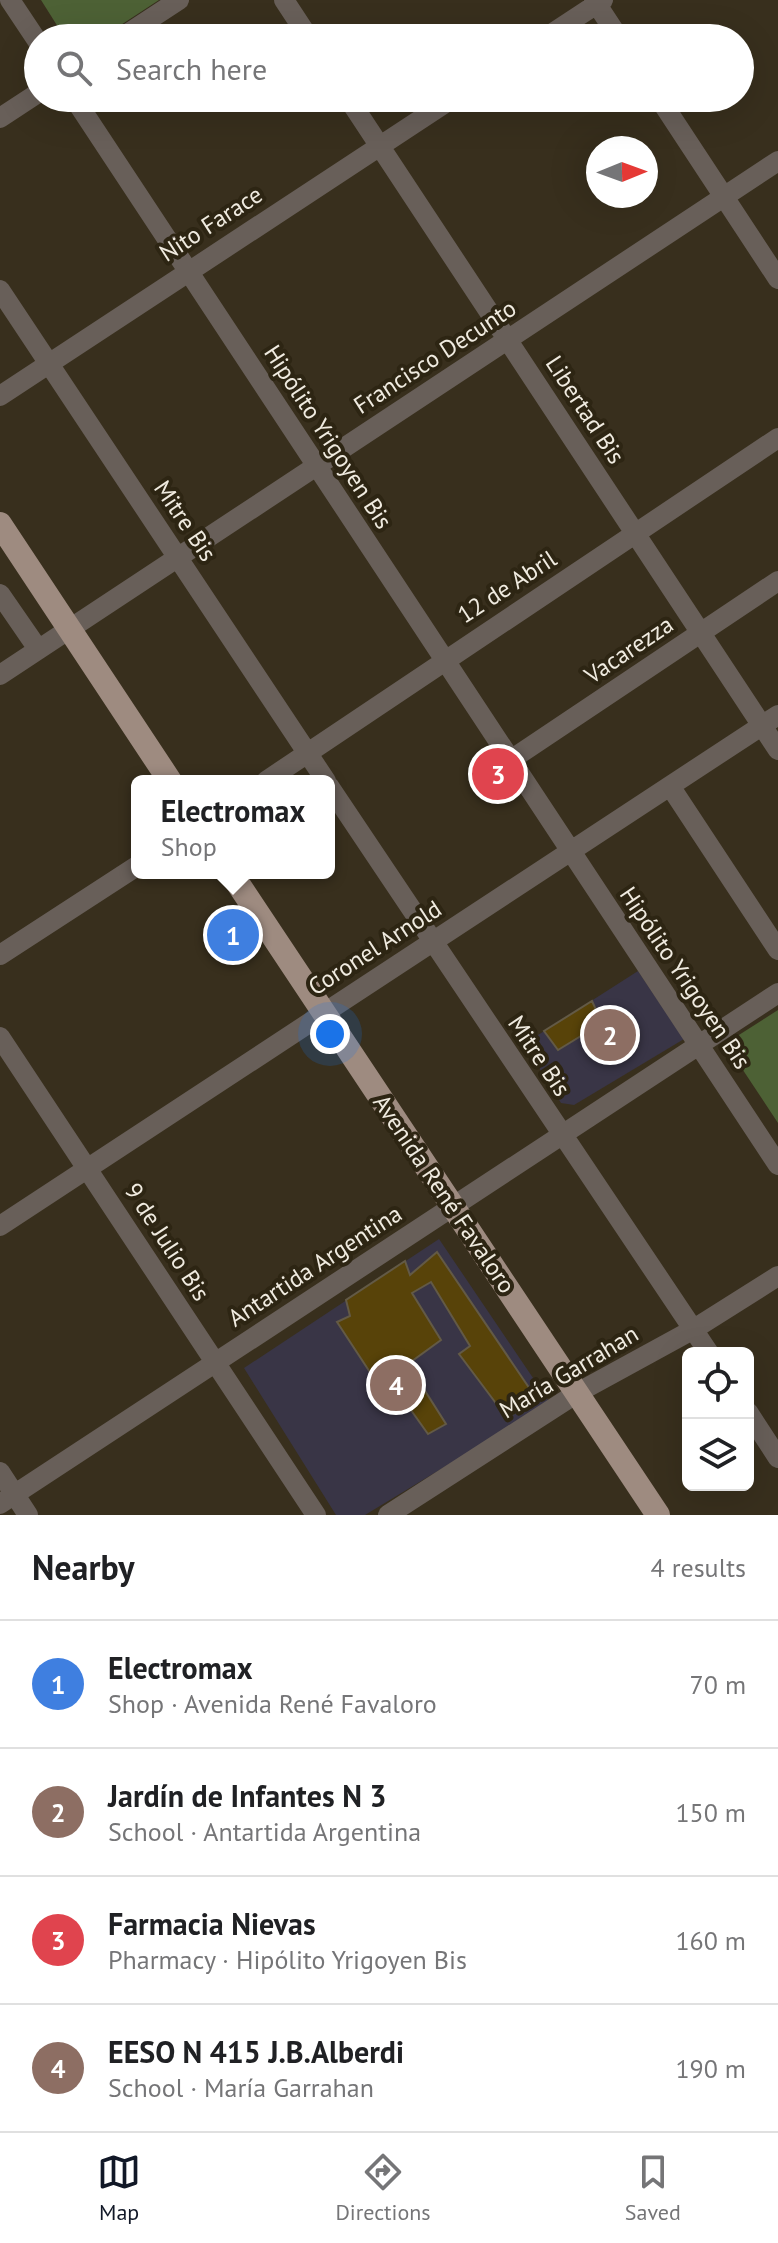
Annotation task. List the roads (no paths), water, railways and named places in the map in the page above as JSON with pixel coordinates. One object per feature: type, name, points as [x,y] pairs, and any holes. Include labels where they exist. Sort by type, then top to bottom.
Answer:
[{"type":"main road","points":[[0,524],[166,775]]},
{"type":"main road","name":"Avenida René Favaloro","points":[[235,879],[577,1393],[649,1512]]},
{"type":"street","points":[[10,0],[26,24]]},
{"type":"street","points":[[142,24],[179,0]]},
{"type":"street","points":[[284,0],[300,24]]},
{"type":"street","points":[[565,24],[598,1],[611,24]]},
{"type":"street","points":[[0,118],[24,102]]},
{"type":"street","name":"Hipólito Yrigoyen Bis","points":[[83,112],[778,1165]]},
{"type":"street","name":"Libertad Bis","points":[[358,112],[701,633],[770,720],[778,750]]},
{"type":"street","name":"Nito Farace","points":[[0,396],[431,112]]},
{"type":"street","points":[[668,112],[778,279]]},
{"type":"street","name":"Francisco Decunto","points":[[0,675],[315,464],[508,342],[778,161]]},
{"type":"street","name":"Mitre Bis","points":[[0,290],[323,775]]},
{"type":"street","name":"12 de Abril","points":[[275,775],[443,659],[636,535],[778,438]]},
{"type":"street","name":"Vacarezza","points":[[509,761],[778,581]]},
{"type":"street","points":[[0,594],[38,649]]},
{"type":"street","name":"Coronel Arnold","points":[[0,1226],[770,720]]},
{"type":"street","points":[[670,786],[778,950]]},
{"type":"street","name":"Mitre Bis","points":[[335,794],[431,942],[705,1347]]},
{"type":"street","points":[[0,955],[131,870]]},
{"type":"street","name":"Antartida Argentina","points":[[7,1499],[778,993]]},
{"type":"street","name":"9 de Julio Bis","points":[[0,1037],[316,1515]]},
{"type":"street","name":"María Garrahan","points":[[388,1515],[577,1393],[694,1329],[778,1276]]},
{"type":"street","points":[[753,1419],[778,1458]]},
{"type":"street","points":[[0,1472],[7,1499],[28,1515]]},
{"type":"place","name":"Farmacia Nievas","points":[[498,774]]},
{"type":"place","name":"Electromax","points":[[233,935]]},
{"type":"place","name":"Jardín de Infantes N 3","points":[[610,1035]]},
{"type":"place","name":"EESO N 415 J.B.Alberdi","points":[[396,1385]]}]
